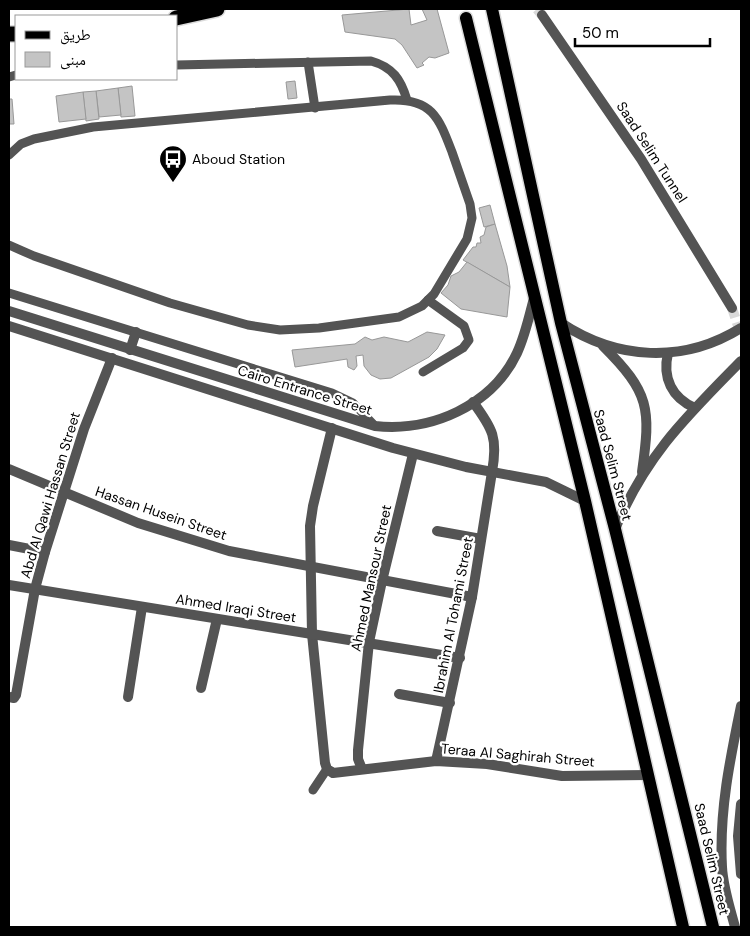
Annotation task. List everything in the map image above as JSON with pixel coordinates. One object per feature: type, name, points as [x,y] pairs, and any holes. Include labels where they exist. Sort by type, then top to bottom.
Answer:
[{"type":"highway","points":[[178,18],[217,9]]},
{"type":"main road","name":"Saad Selim Street","points":[[492,9],[561,323],[615,530],[713,927]]},
{"type":"main road","points":[[466,18],[585,501],[683,927]]},
{"type":"street","name":"Saad Selim Tunnel","points":[[542,15],[641,159],[732,308]]},
{"type":"street","name":"Cairo Entrance Street","points":[[9,311],[376,426],[405,428],[419,426],[448,417],[473,402],[494,386],[511,365],[522,340],[534,298]]},
{"type":"street","points":[[561,323],[601,344],[634,353],[668,353],[707,345],[741,328]]},
{"type":"street","name":"Cairo Entrance Street","points":[[10,328],[112,358],[413,454],[546,482],[585,501]]},
{"type":"street","points":[[130,350],[136,332]]},
{"type":"street","points":[[601,344],[634,379],[646,406],[647,436],[642,475]]},
{"type":"street","points":[[668,353],[666,373],[668,382],[679,398],[696,408]]},
{"type":"street","name":"Abd Al Qawi Hassan Street","points":[[10,698],[16,695],[35,589],[45,552],[84,428],[112,358]]},
{"type":"street","points":[[615,530],[642,475],[658,451],[741,361]]},
{"type":"street","name":"Ibrahim Al Tohami Street","points":[[436,761],[472,597],[496,454],[494,436],[486,420],[473,402]]},
{"type":"street","points":[[328,769],[324,763],[312,634],[310,567],[311,516],[332,428]]},
{"type":"street","name":"Ahmed Mansour Street","points":[[362,769],[358,759],[358,750],[369,642],[413,454]]},
{"type":"street","name":"Hassan Husein Street","points":[[9,469],[138,523],[228,551],[472,597]]},
{"type":"street","points":[[437,531],[481,539]]},
{"type":"street","points":[[9,545],[45,552]]},
{"type":"street","name":"Ahmed Iraqi Street","points":[[9,585],[460,658]]},
{"type":"street","points":[[128,697],[142,607]]},
{"type":"street","points":[[201,688],[217,619]]},
{"type":"street","points":[[399,694],[450,703]]},
{"type":"street","points":[[735,927],[722,869],[721,836],[727,770],[741,706]]},
{"type":"street","name":"Teraa Al Saghirah Street","points":[[328,769],[333,773],[436,761],[487,764],[562,776],[648,775]]},
{"type":"street","name":"Saad Selim Street","points":[[741,804],[738,836],[741,874]]},
{"type":"lane","points":[[178,65],[371,61],[379,63],[393,72],[398,78],[407,100]]},
{"type":"lane","points":[[308,62],[315,108]]},
{"type":"lane","points":[[9,155],[21,144],[34,139],[93,128],[390,100],[407,100],[423,106],[440,121],[472,211],[472,225],[467,239],[428,300],[415,311],[399,317],[310,329],[275,329],[248,325],[170,303],[9,248]]},
{"type":"lane","points":[[9,293],[332,393],[361,410],[376,426]]},
{"type":"lane","points":[[423,372],[463,348],[469,340],[464,326],[428,300]]},
{"type":"lane","points":[[313,790],[328,769]]},
{"type":"building","points":[[409,9],[411,25],[427,20],[422,9],[437,9],[449,53],[435,58],[429,57],[422,63],[424,65],[417,68],[402,45],[395,39],[345,32],[342,15]]},
{"type":"building","points":[[295,81],[297,98],[288,99],[286,82]]},
{"type":"building","points":[[132,86],[135,116],[121,117],[118,88]]},
{"type":"building","points":[[118,88],[121,115],[99,117],[96,91]]},
{"type":"building","points":[[96,91],[99,119],[86,121],[83,92]]},
{"type":"building","points":[[83,92],[86,119],[59,122],[56,96]]},
{"type":"building","points":[[9,99],[12,99],[14,124],[9,124]]},
{"type":"building","points":[[490,205],[495,224],[484,227],[479,208]]},
{"type":"building","points":[[495,224],[507,266],[510,287],[463,260],[473,247],[476,247],[477,243],[481,243],[480,237],[484,235],[486,227]]},
{"type":"building","points":[[467,262],[510,287],[507,317],[461,309],[441,293],[448,285],[451,276],[459,272]]},
{"type":"building","points":[[427,332],[445,335],[437,349],[429,357],[391,378],[380,379],[371,375],[364,366],[363,355],[356,356],[357,366],[354,370],[348,367],[347,359],[295,367],[292,350],[355,344],[365,337],[372,340],[384,337],[408,342]]},
{"type":"tunnel","points":[[537,9],[542,15]]},
{"type":"tunnel","points":[[732,308],[741,335]]},
{"type":"place","name":"Aboud Station","points":[[173,183]]}]
